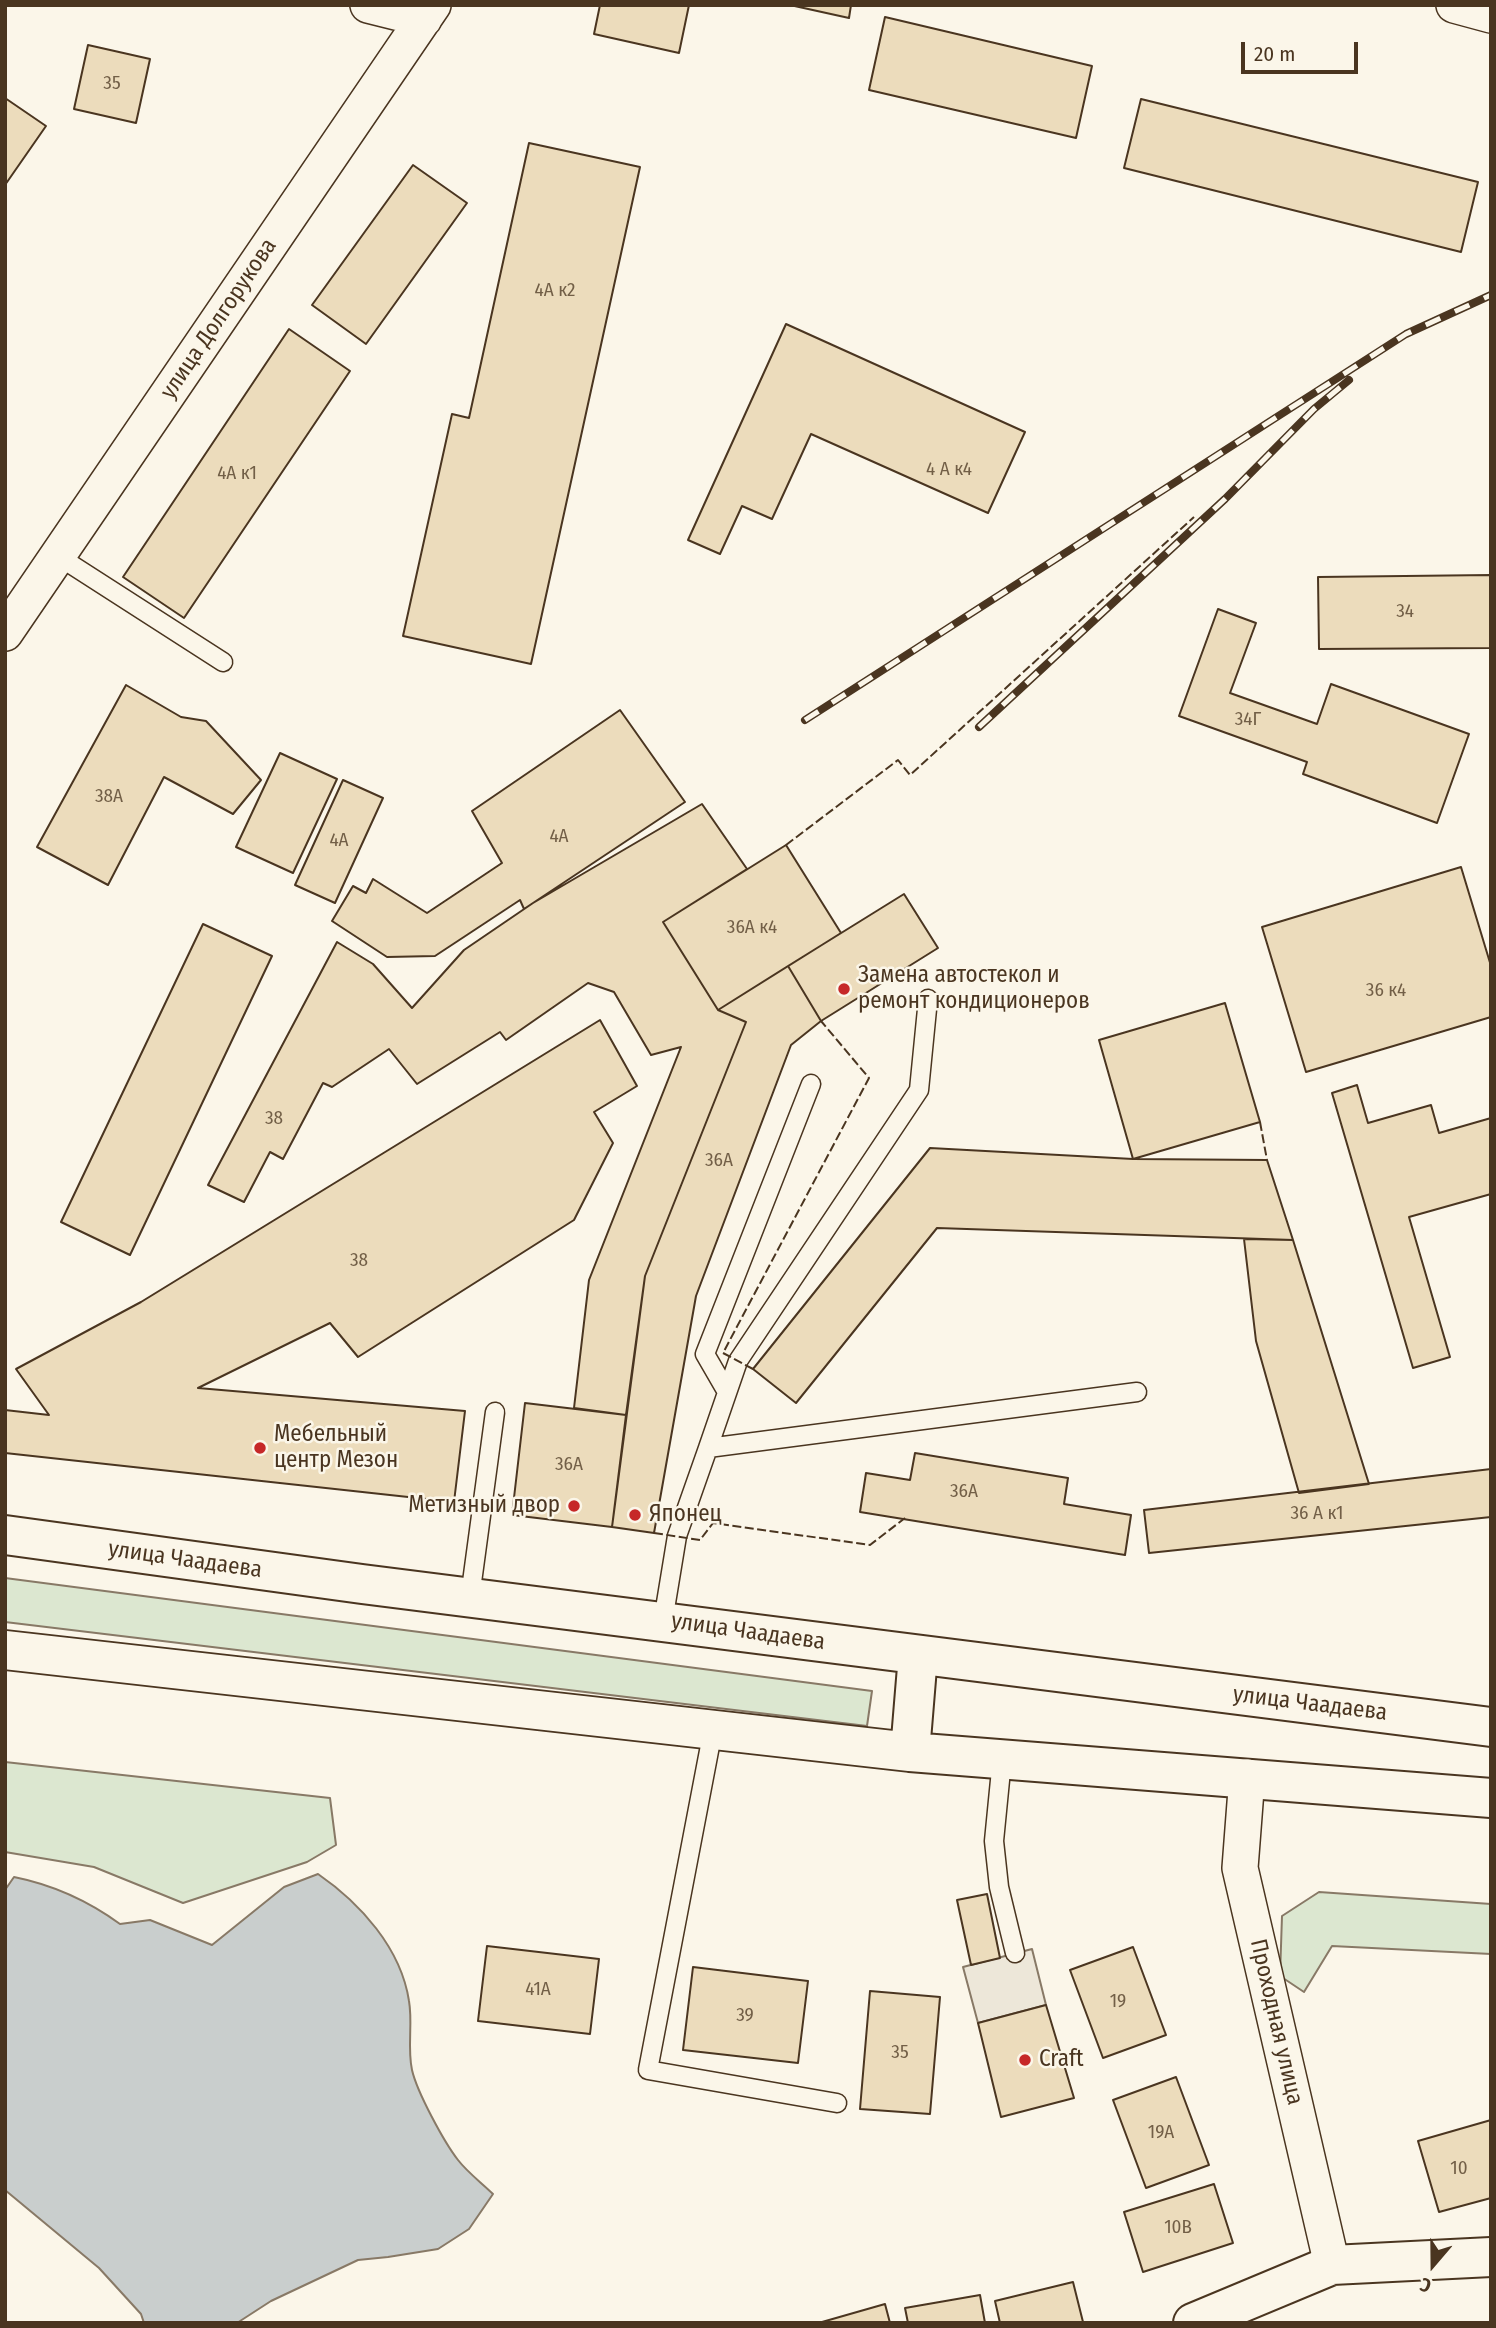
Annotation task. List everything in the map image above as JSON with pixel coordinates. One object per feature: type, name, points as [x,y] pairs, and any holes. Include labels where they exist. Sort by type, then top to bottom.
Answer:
[{"type":"main road","name":"улица Чаадаева","points":[[5,1535],[1491,1727]]},
{"type":"main road","points":[[5,1650],[910,1752],[1491,1798]]},
{"type":"main road","points":[[910,1752],[918,1655]]},
{"type":"main road","points":[[1193,2323],[1332,2265],[1491,2257]]},
{"type":"street","points":[[368,5],[428,12]]},
{"type":"street","points":[[1454,5],[1491,15]]},
{"type":"street","name":"улица Долгорукова","points":[[5,632],[428,12]]},
{"type":"street","name":"Проходная улица","points":[[1247,1777],[1240,1868],[1332,2265]]},
{"type":"lane","points":[[58,556],[223,662]]},
{"type":"lane","points":[[663,1621],[677,1536],[738,1361],[919,1090],[928,999]]},
{"type":"lane","points":[[727,1392],[705,1354],[811,1084]]},
{"type":"lane","points":[[708,1448],[1137,1392]]},
{"type":"lane","points":[[470,1597],[495,1412]]},
{"type":"lane","points":[[713,1730],[648,2070],[837,2103]]},
{"type":"lane","points":[[1002,1760],[994,1841],[999,1886],[1016,1953]]},
{"type":"green space","points":[[5,1578],[872,1691],[867,1726],[5,1622]]},
{"type":"green space","points":[[5,1762],[330,1798],[336,1845],[307,1862],[183,1903],[94,1867],[5,1852]]},
{"type":"green space","points":[[1319,1892],[1491,1904],[1491,1954],[1332,1946],[1304,1992],[1280,1976],[1282,1916]]},
{"type":"shaded area","points":[[318,1874],[363,1913],[388,1945],[405,1982],[409,2001],[412,2070],[419,2091],[452,2152],[493,2194],[469,2229],[438,2249],[358,2260],[271,2301],[237,2323],[144,2323],[141,2314],[99,2268],[5,2190],[5,1890],[14,1877],[29,1880],[70,1894],[120,1924],[150,1920],[212,1945],[284,1887]]},
{"type":"shaded area","points":[[1032,1949],[1046,2005],[978,2023],[963,1967]]},
{"type":"building","points":[[600,5],[689,5],[679,53],[594,34]]},
{"type":"building","points":[[790,5],[851,5],[849,18]]},
{"type":"building","points":[[885,17],[1092,66],[1076,138],[869,90]]},
{"type":"building","points":[[88,45],[150,59],[136,123],[74,109]]},
{"type":"building","points":[[5,98],[46,126],[5,185]]},
{"type":"building","points":[[1141,99],[1478,182],[1461,252],[1124,168]]},
{"type":"building","points":[[529,143],[640,167],[531,664],[403,636],[452,414],[469,418]]},
{"type":"building","points":[[413,165],[467,203],[366,344],[312,305]]},
{"type":"building","points":[[786,324],[1025,432],[988,513],[811,434],[772,519],[742,506],[720,554],[688,540]]},
{"type":"building","points":[[289,329],[350,371],[184,618],[123,577]]},
{"type":"building","points":[[1491,575],[1491,648],[1319,649],[1318,577]]},
{"type":"building","points":[[1218,609],[1256,623],[1230,693],[1317,724],[1331,684],[1469,734],[1437,823],[1303,774],[1307,762],[1179,716]]},
{"type":"building","points":[[126,685],[181,717],[206,721],[261,780],[233,814],[164,777],[108,885],[37,847]]},
{"type":"building","points":[[620,710],[685,802],[524,909],[520,900],[435,956],[387,957],[332,921],[353,886],[366,893],[373,879],[427,913],[502,863],[472,811]]},
{"type":"building","points":[[280,753],[337,779],[293,873],[236,847]]},
{"type":"building","points":[[343,780],[383,798],[335,903],[295,885]]},
{"type":"building","points":[[702,804],[747,869],[663,922],[718,1010],[746,1022],[645,1276],[626,1415],[574,1408],[589,1280],[681,1047],[651,1055],[614,992],[588,983],[506,1040],[500,1032],[417,1084],[389,1049],[332,1087],[323,1083],[283,1159],[270,1152],[244,1202],[208,1185],[337,942],[373,964],[412,1008],[464,950],[533,903]]},
{"type":"building","points":[[786,845],[841,933],[718,1010],[663,922]]},
{"type":"building","points":[[1461,867],[1491,966],[1491,1017],[1306,1072],[1262,927]]},
{"type":"building","points":[[904,894],[938,948],[821,1021],[788,966]]},
{"type":"building","points":[[203,924],[272,956],[130,1255],[61,1222]]},
{"type":"building","points":[[788,966],[821,1021],[791,1045],[696,1296],[654,1533],[612,1527],[645,1276],[746,1022],[718,1010]]},
{"type":"building","points":[[1225,1003],[1260,1122],[1133,1159],[1099,1040]]},
{"type":"building","points":[[600,1020],[637,1086],[594,1112],[613,1143],[574,1220],[358,1357],[330,1323],[198,1388],[465,1411],[454,1502],[5,1453],[5,1410],[49,1415],[16,1369],[141,1302]]},
{"type":"building","points":[[1357,1085],[1368,1123],[1431,1105],[1439,1133],[1491,1118],[1491,1194],[1409,1217],[1450,1357],[1413,1368],[1332,1093]]},
{"type":"building","points":[[930,1148],[1133,1159],[1267,1160],[1293,1240],[937,1228],[796,1403],[753,1369]]},
{"type":"building","points":[[1244,1239],[1293,1240],[1369,1484],[1299,1493],[1256,1341]]},
{"type":"building","points":[[525,1403],[626,1415],[612,1527],[512,1515]]},
{"type":"building","points":[[915,1453],[1068,1478],[1064,1504],[1131,1515],[1125,1555],[860,1512],[866,1473],[910,1480]]},
{"type":"building","points":[[1491,1469],[1491,1517],[1149,1553],[1144,1510]]},
{"type":"building","points":[[987,1894],[1000,1958],[971,1965],[957,1900]]},
{"type":"building","points":[[487,1946],[599,1959],[590,2034],[478,2021]]},
{"type":"building","points":[[1133,1947],[1166,2035],[1103,2058],[1070,1970]]},
{"type":"building","points":[[693,1967],[808,1981],[798,2063],[683,2050]]},
{"type":"building","points":[[870,1991],[940,1997],[930,2114],[860,2109]]},
{"type":"building","name":"Craft","points":[[1046,2005],[1074,2098],[1001,2117],[978,2023]]},
{"type":"building","points":[[1176,2077],[1209,2165],[1146,2188],[1113,2100]]},
{"type":"building","points":[[1491,2120],[1491,2198],[1439,2212],[1418,2141]]},
{"type":"building","points":[[1214,2184],[1233,2243],[1143,2272],[1124,2212]]},
{"type":"building","points":[[1073,2282],[1083,2322],[1000,2323],[995,2301]]},
{"type":"building","points":[[980,2295],[985,2323],[908,2323],[905,2308]]},
{"type":"building","points":[[885,2304],[890,2323],[822,2322]]},
{"type":"railway","points":[[805,720],[1406,334],[1491,295]]},
{"type":"railway","points":[[979,727],[1225,499],[1314,409],[1349,380]]},
{"type":"fence","points":[[786,845],[898,760],[910,775],[1194,517]]},
{"type":"fence","points":[[753,1369],[723,1353],[869,1078],[821,1021]]},
{"type":"fence","points":[[1260,1122],[1267,1160]]},
{"type":"fence","points":[[654,1533],[700,1540],[713,1523],[870,1545],[905,1518]]},
{"type":"place","name":"Замена автостекол и ремонт кондиционеров","points":[[844,989]]},
{"type":"place","name":"Мебельный центр Мезон","points":[[260,1448]]},
{"type":"place","name":"Метизный двор","points":[[574,1506]]},
{"type":"place","name":"Японец","points":[[635,1515]]},
{"type":"place","name":"Craft","points":[[1025,2060]]}]
